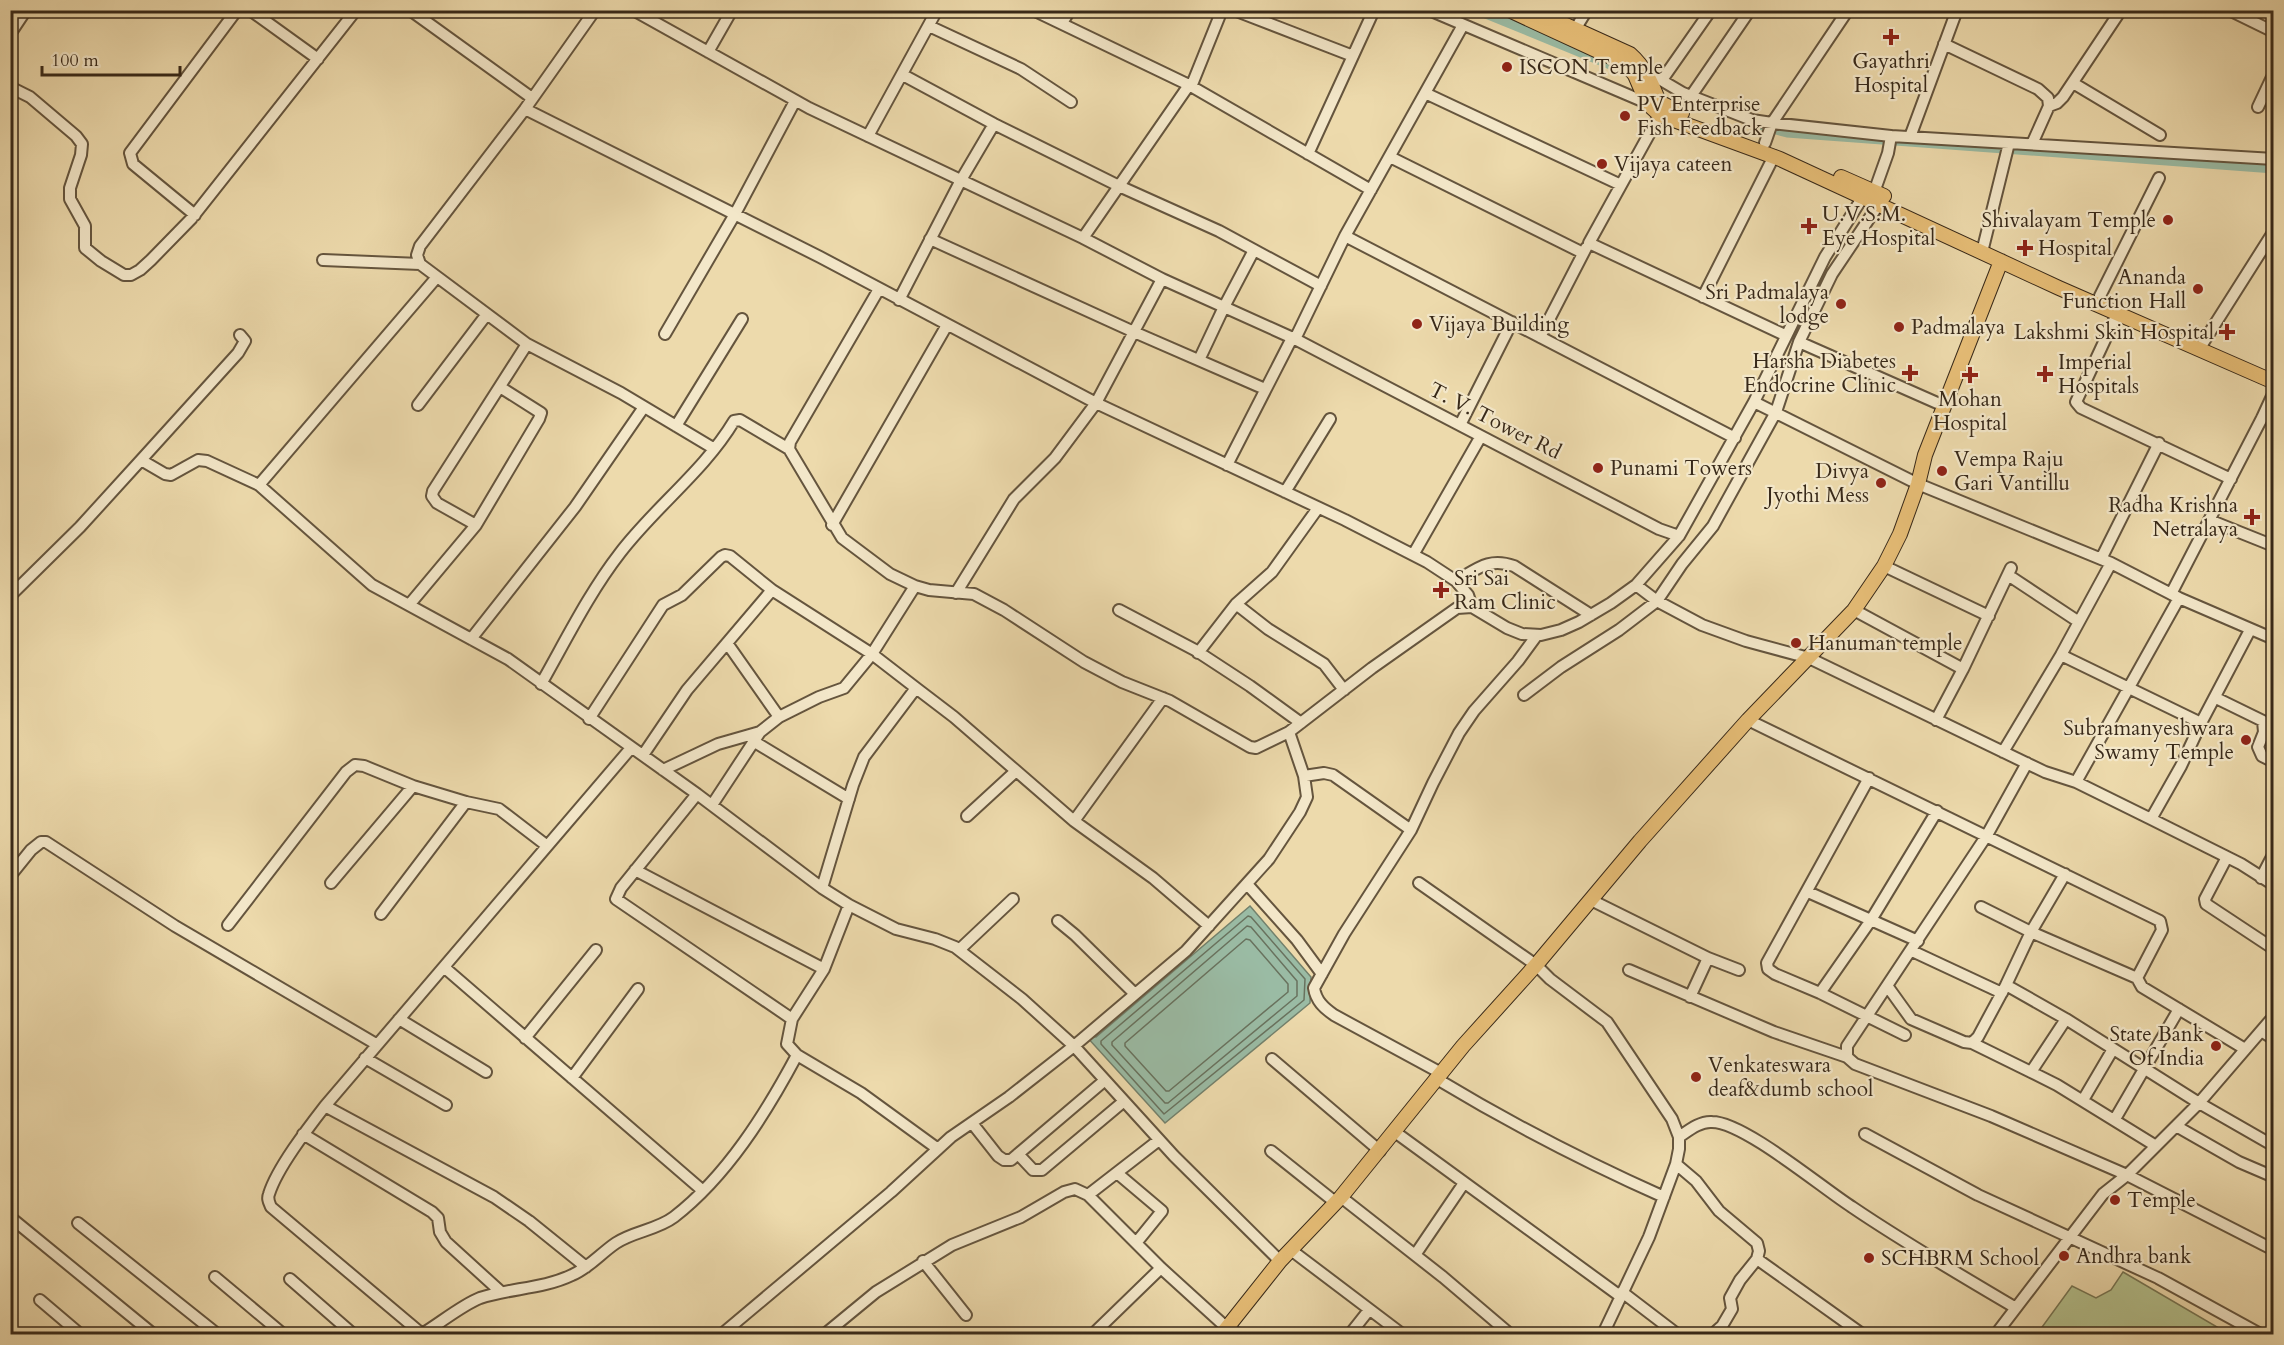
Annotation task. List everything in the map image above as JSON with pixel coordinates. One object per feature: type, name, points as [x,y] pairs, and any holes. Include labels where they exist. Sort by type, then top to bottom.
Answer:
[{"type":"main road","points":[[1509,10],[1572,34],[1620,48],[1642,71],[1654,104],[1871,196]]},
{"type":"main road","points":[[1533,10],[1572,34]]},
{"type":"main road","points":[[1642,71],[1654,104]]},
{"type":"main road","points":[[1654,104],[1765,142],[1871,196],[2003,257],[2117,314],[2274,382]]},
{"type":"main road","points":[[2003,257],[2100,296],[2274,374]]},
{"type":"main road","points":[[1229,1332],[1280,1261],[1338,1200],[1463,1046],[1640,841],[1748,720],[1854,610],[1884,566],[1900,534],[1918,484],[1925,455],[2003,257]]},
{"type":"street","points":[[10,34],[26,10]]},
{"type":"street","points":[[195,215],[133,164],[130,153],[237,10]]},
{"type":"street","points":[[250,10],[318,59]]},
{"type":"street","points":[[10,87],[30,97],[76,136],[82,144],[81,155],[70,188],[70,199],[85,226],[85,248],[124,275],[131,275],[151,260],[195,215],[356,10]]},
{"type":"street","points":[[410,10],[532,98]]},
{"type":"street","points":[[420,264],[417,255],[420,246],[525,109],[595,10]]},
{"type":"street","name":"T. V. Tower Rd","points":[[633,10],[795,100],[1083,238],[1162,279],[1294,338],[1659,529],[1679,536]]},
{"type":"street","points":[[708,52],[732,10]]},
{"type":"street","points":[[868,136],[938,10]]},
{"type":"street","points":[[1033,10],[1190,86],[1371,190]]},
{"type":"street","points":[[1062,23],[1070,10]]},
{"type":"street","points":[[1083,238],[1190,86],[1222,10]]},
{"type":"street","points":[[1234,10],[1353,56]]},
{"type":"street","points":[[1308,154],[1374,10]]},
{"type":"street","points":[[1428,10],[1654,104],[1621,185],[1540,337]]},
{"type":"street","points":[[1572,34],[1587,10]]},
{"type":"street","points":[[1711,10],[1642,71],[1690,96],[1752,120],[1771,125],[1891,136],[2274,159]]},
{"type":"street","points":[[1690,96],[1750,10]]},
{"type":"street","points":[[1765,142],[1771,125],[1848,10]]},
{"type":"street","points":[[1910,137],[1958,10]]},
{"type":"street","points":[[2049,106],[2061,100],[2121,10]]},
{"type":"street","points":[[2229,10],[2274,32]]},
{"type":"street","points":[[1227,465],[1345,236],[1463,25]]},
{"type":"street","points":[[929,26],[1021,69],[1071,102]]},
{"type":"street","points":[[1944,44],[2038,89],[2048,98],[2049,106],[2032,144]]},
{"type":"street","points":[[2258,107],[2274,74]]},
{"type":"street","points":[[903,75],[994,124],[1119,186],[1219,231],[1321,286]]},
{"type":"street","points":[[2073,83],[2160,135]]},
{"type":"street","points":[[1425,93],[1621,185]]},
{"type":"street","points":[[665,334],[735,214],[795,100]]},
{"type":"street","points":[[525,109],[820,257],[1096,403],[1413,555],[1456,581],[1468,595],[1472,607]]},
{"type":"street","points":[[899,300],[961,180],[994,124]]},
{"type":"street","points":[[1524,695],[1657,601],[1682,564],[1713,526],[1776,412],[1799,342],[1871,196],[1888,153],[1891,136]]},
{"type":"street","points":[[1984,248],[2009,143]]},
{"type":"street","points":[[1703,297],[1774,156]]},
{"type":"street","points":[[1390,157],[1586,248],[1703,297],[1785,335]]},
{"type":"street","points":[[2100,296],[2159,178]]},
{"type":"street","points":[[541,684],[596,588],[620,553],[674,494],[734,421],[740,420],[789,449],[832,525],[842,538],[890,574],[915,586],[974,594],[1004,610],[1084,662],[1122,682],[1163,698],[1250,747],[1256,748],[1289,732],[1436,621],[1457,608],[1472,607],[1507,628],[1522,634],[1537,635],[1561,630],[1591,615],[1636,585],[1679,536],[1754,402],[1825,257],[1871,196]]},
{"type":"street","points":[[2204,343],[2274,231]]},
{"type":"street","points":[[1345,236],[1735,438]]},
{"type":"street","points":[[930,238],[1134,332],[1265,389]]},
{"type":"street","points":[[1199,360],[1254,250]]},
{"type":"street","points":[[323,260],[420,264],[527,344],[644,407],[713,448]]},
{"type":"street","points":[[259,485],[437,276]]},
{"type":"street","points":[[956,593],[1014,499],[1055,458],[1096,403],[1162,279]]},
{"type":"street","points":[[789,449],[790,442],[879,289]]},
{"type":"street","points":[[417,405],[487,314]]},
{"type":"street","points":[[2117,314],[2076,402],[2081,408],[2231,479]]},
{"type":"street","points":[[676,426],[742,319]]},
{"type":"street","points":[[1460,425],[1512,322]]},
{"type":"street","points":[[832,525],[947,325]]},
{"type":"street","points":[[10,596],[80,526],[238,353],[245,341],[240,335]]},
{"type":"street","points":[[1799,342],[1944,406]]},
{"type":"street","points":[[476,525],[437,504],[432,496],[433,491],[527,344]]},
{"type":"street","points":[[409,605],[476,525],[539,419],[540,413],[500,387]]},
{"type":"street","points":[[2076,782],[2130,688],[2209,520],[2274,392]]},
{"type":"street","points":[[1754,402],[1918,484],[2106,561],[2175,596],[2274,639]]},
{"type":"street","points":[[471,639],[575,507],[644,407]]},
{"type":"street","points":[[1285,492],[1330,419]]},
{"type":"street","points":[[1413,555],[1481,436]]},
{"type":"street","points":[[2003,752],[2079,622],[2159,443]]},
{"type":"street","points":[[141,460],[171,475],[198,460],[207,461],[259,485],[372,585],[508,659],[697,794],[822,888],[896,929],[935,939],[959,950],[1022,999],[1074,1046],[1159,1140],[1280,1261]]},
{"type":"street","points":[[1198,653],[1236,604],[1272,572],[1318,508]]},
{"type":"street","points":[[2209,520],[2274,546]]},
{"type":"street","points":[[589,719],[663,605],[682,595],[721,557],[730,556],[772,590],[872,654],[954,717],[1074,821],[1153,878],[1209,926]]},
{"type":"street","points":[[1456,581],[1488,563],[1501,561],[1514,566],[1591,615]]},
{"type":"street","points":[[1884,566],[1989,616]]},
{"type":"street","points":[[1935,720],[1963,669],[2009,571],[2079,622]]},
{"type":"street","points":[[1636,585],[1657,601],[1702,625],[1746,641],[1809,658],[2026,763],[2076,782],[2227,857],[2274,885]]},
{"type":"street","points":[[712,805],[760,732],[779,717],[819,697],[844,688],[872,654],[915,586]]},
{"type":"street","points":[[643,755],[687,690],[772,590]]},
{"type":"street","points":[[1236,604],[1268,629],[1324,664],[1344,690]]},
{"type":"street","points":[[1119,610],[1198,653],[1250,686],[1301,723]]},
{"type":"street","points":[[1854,610],[1963,669]]},
{"type":"street","points":[[2151,819],[2181,766],[2250,630]]},
{"type":"street","points":[[1537,635],[1518,661],[1474,711],[1459,733],[1432,783],[1412,830],[1344,934],[1314,988],[1323,1008],[1439,1076],[1503,1119],[1593,1166],[1664,1197]]},
{"type":"street","points":[[727,643],[779,717]]},
{"type":"street","points":[[2061,655],[2201,723]]},
{"type":"street","points":[[822,888],[864,758],[916,688]]},
{"type":"street","points":[[1074,821],[1163,698]]},
{"type":"street","points":[[2216,698],[2268,722],[2258,747],[2262,756],[2274,762]]},
{"type":"street","points":[[1748,720],[2160,921],[2162,930],[2136,978]]},
{"type":"street","points":[[663,770],[718,744],[760,732]]},
{"type":"street","points":[[722,1335],[891,1192],[938,1149],[1074,1046],[1186,951],[1269,859],[1300,812],[1307,796],[1304,777],[1289,732]]},
{"type":"street","points":[[753,741],[849,799]]},
{"type":"street","points":[[631,748],[546,845],[445,968],[376,1044],[303,1134],[268,1195],[272,1207],[422,1335],[478,1299],[549,1284],[574,1275],[616,1243],[666,1222],[702,1190],[738,1150],[783,1081],[797,1055]]},
{"type":"street","points":[[1847,1057],[1847,1046],[1987,836],[2026,763]]},
{"type":"street","points":[[228,925],[346,772],[355,765],[364,766],[413,786],[498,809],[546,845]]},
{"type":"street","points":[[967,816],[1016,771]]},
{"type":"street","points":[[1304,777],[1324,772],[1333,776],[1412,830]]},
{"type":"street","points":[[1869,778],[1767,963],[1768,969],[1775,974],[1820,993],[1905,1035]]},
{"type":"street","points":[[330,883],[413,786]]},
{"type":"street","points":[[697,794],[621,888],[616,899],[792,1019]]},
{"type":"street","points":[[381,914],[466,802]]},
{"type":"street","points":[[1820,993],[1871,920],[1937,811]]},
{"type":"street","points":[[10,876],[31,850],[41,842],[46,842],[175,926],[376,1044]]},
{"type":"street","points":[[2261,878],[2274,853]]},
{"type":"street","points":[[2227,857],[2205,899],[2206,904],[2274,949]]},
{"type":"street","points":[[635,870],[824,969]]},
{"type":"street","points":[[1972,1043],[1978,1037],[2031,932],[2065,874]]},
{"type":"street","points":[[1419,883],[1536,964],[1550,979],[1607,1022],[1672,1119],[1679,1137],[1676,1164],[1649,1237],[1603,1335]]},
{"type":"street","points":[[1247,884],[1297,940],[1322,974]]},
{"type":"street","points":[[1808,892],[1918,940]]},
{"type":"street","points":[[959,950],[1013,899]]},
{"type":"street","points":[[1591,900],[1708,958],[1739,970]]},
{"type":"street","points":[[849,905],[824,969],[792,1019],[787,1044],[797,1055],[861,1093],[938,1149]]},
{"type":"street","points":[[1981,907],[2031,932],[2136,978],[2142,987],[2245,1049]]},
{"type":"street","points":[[1058,921],[1135,994]]},
{"type":"street","points":[[525,1038],[596,950]]},
{"type":"street","points":[[1912,951],[2004,989],[2066,1019],[2199,1103],[2274,1146]]},
{"type":"street","points":[[1690,997],[1708,958]]},
{"type":"street","points":[[445,968],[702,1190]]},
{"type":"street","points":[[1629,970],[1774,1032],[1847,1057],[1855,1064],[1991,1116],[2127,1175],[2274,1250]]},
{"type":"street","points":[[1887,987],[1911,1019],[1972,1043],[2031,1072],[2083,1100],[2156,1146]]},
{"type":"street","points":[[572,1078],[638,989]]},
{"type":"street","points":[[2115,1119],[2179,1009]]},
{"type":"street","points":[[1996,1335],[2103,1194],[2127,1175],[2199,1103],[2274,1016]]},
{"type":"street","points":[[399,1019],[486,1072]]},
{"type":"street","points":[[2031,1072],[2066,1019]]},
{"type":"street","points":[[2261,1031],[2274,1039]]},
{"type":"street","points":[[2083,1100],[2113,1049]]},
{"type":"street","points":[[365,1058],[446,1105]]},
{"type":"street","points":[[1272,1059],[1380,1150]]},
{"type":"street","points":[[972,1123],[1004,1160],[1011,1160],[1104,1081]]},
{"type":"street","points":[[1018,1154],[1033,1170],[1042,1170],[1124,1102]]},
{"type":"street","points":[[325,1106],[494,1197],[529,1221],[586,1267]]},
{"type":"street","points":[[1679,1137],[1696,1126],[1712,1122],[1733,1128],[1776,1153],[1850,1206],[2016,1308]]},
{"type":"street","points":[[2176,1126],[2239,1162],[2274,1177]]},
{"type":"street","points":[[1395,1131],[1677,1335]]},
{"type":"street","points":[[303,1134],[432,1212],[438,1218],[440,1232],[446,1242],[501,1293]]},
{"type":"street","points":[[1865,1134],[1978,1195],[2070,1235],[2158,1278],[2260,1335]]},
{"type":"street","points":[[1088,1195],[1159,1140]]},
{"type":"street","points":[[1270,1151],[1415,1255],[1510,1335]]},
{"type":"street","points":[[1676,1164],[1696,1181],[1719,1211],[1757,1243],[1759,1251],[1757,1259],[1740,1280],[1730,1298],[1732,1309],[1722,1326],[1713,1335]]},
{"type":"street","points":[[1117,1173],[1162,1211],[1136,1243]]},
{"type":"street","points":[[1415,1255],[1464,1183]]},
{"type":"street","points":[[825,1335],[876,1292],[923,1261],[952,1245],[1021,1217],[1064,1192],[1075,1189],[1088,1195],[1229,1332]]},
{"type":"street","points":[[10,1217],[153,1335]]},
{"type":"street","points":[[78,1224],[217,1335]]},
{"type":"street","points":[[1291,1250],[1402,1335]]},
{"type":"street","points":[[1757,1259],[1862,1335]]},
{"type":"street","points":[[923,1261],[966,1315]]},
{"type":"street","points":[[1093,1335],[1161,1268]]},
{"type":"street","points":[[215,1276],[283,1335]]},
{"type":"street","points":[[290,1279],[353,1335]]},
{"type":"street","points":[[40,1300],[80,1335]]},
{"type":"street","points":[[1350,1335],[1369,1310]]},
{"type":"shaded area","points":[[2123,1272],[2229,1334],[2037,1334],[2072,1286],[2096,1298],[2111,1290]]},
{"type":"water","points":[[1250,906],[1311,977],[1310,1003],[1165,1123],[1086,1036],[1096,1037]]},
{"type":"waterway","points":[[1476,10],[1630,73]]},
{"type":"waterway","points":[[1748,122],[1787,133],[2274,169]]},
{"type":"place","name":"Gayathri Hospital","points":[[1891,37]]},
{"type":"place","name":"ISCON Temple","points":[[1507,67]]},
{"type":"place","name":"PV Enterprise Fish Feedback","points":[[1625,116]]},
{"type":"place","name":"Vijaya cateen","points":[[1602,164]]},
{"type":"place","name":"Shivalayam Temple","points":[[2168,220]]},
{"type":"place","name":"U.V.S.M. Eye Hospital","points":[[1809,226]]},
{"type":"place","name":"Hospital","points":[[2025,248]]},
{"type":"place","name":"Ananda Function Hall","points":[[2198,289]]},
{"type":"place","name":"Sri Padmalaya lodge","points":[[1841,304]]},
{"type":"place","name":"Vijaya Building","points":[[1417,324]]},
{"type":"place","name":"Padmalaya","points":[[1899,327]]},
{"type":"place","name":"Lakshmi Skin Hospital","points":[[2227,332]]},
{"type":"place","name":"Harsha Diabetes Endocrine Clinic","points":[[1910,373]]},
{"type":"place","name":"Imperial Hospitals","points":[[2045,374]]},
{"type":"place","name":"Mohan Hospital","points":[[1970,375]]},
{"type":"place","name":"Punami Towers","points":[[1598,468]]},
{"type":"place","name":"Vempa Raju Gari Vantillu","points":[[1942,471]]},
{"type":"place","name":"Divya Jyothi Mess","points":[[1881,483]]},
{"type":"place","name":"Radha Krishna Netralaya","points":[[2252,517]]},
{"type":"place","name":"Sri Sai Ram Clinic","points":[[1441,590]]},
{"type":"place","name":"Hanuman temple","points":[[1796,643]]},
{"type":"place","name":"Subramanyeshwara Swamy Temple","points":[[2246,740]]},
{"type":"place","name":"State Bank Of India","points":[[2216,1046]]},
{"type":"place","name":"Venkateswara deaf&dumb school","points":[[1696,1077]]},
{"type":"place","name":"Temple","points":[[2115,1200]]},
{"type":"place","name":"Andhra bank","points":[[2064,1256]]},
{"type":"place","name":"SCHBRM School","points":[[1869,1258]]}]
